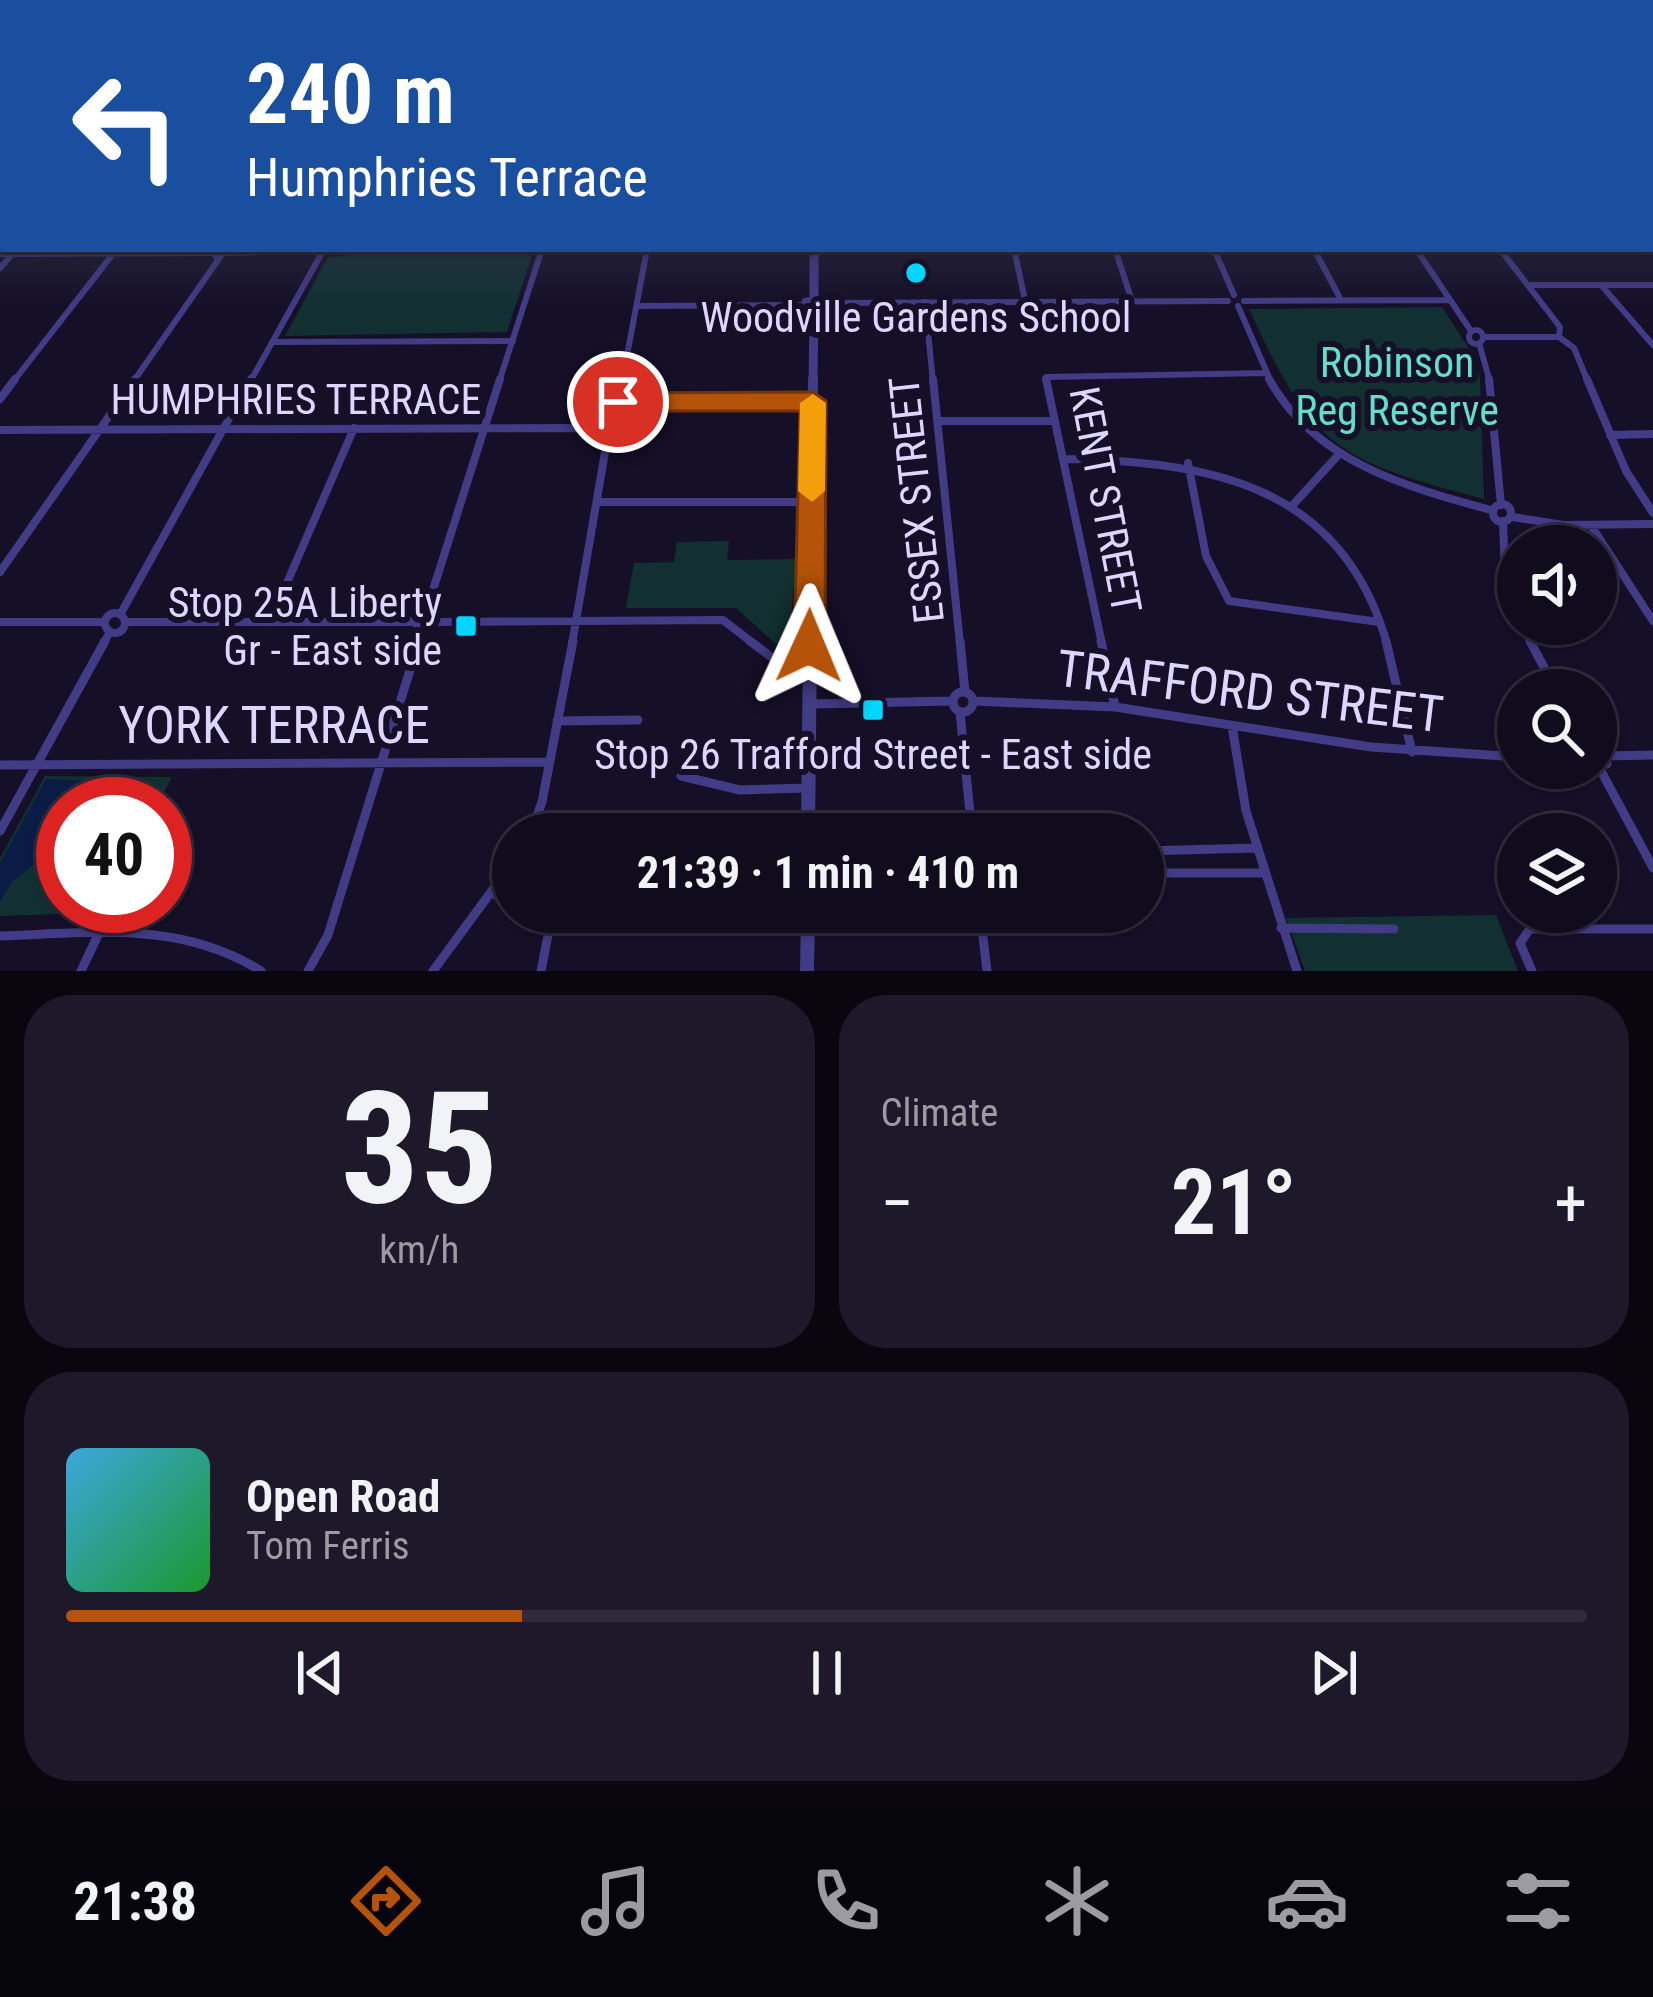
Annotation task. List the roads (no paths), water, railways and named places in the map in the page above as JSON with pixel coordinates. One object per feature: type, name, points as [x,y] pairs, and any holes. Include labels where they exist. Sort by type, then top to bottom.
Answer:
[{"type":"street","points":[[0,399],[115,252]]},
{"type":"street","points":[[150,252],[288,252]]},
{"type":"street","points":[[123,618],[322,252]]},
{"type":"street","points":[[308,971],[328,935],[418,626],[541,252]]},
{"type":"street","points":[[608,435],[597,435],[593,428],[608,420],[618,402],[646,252]]},
{"type":"street","points":[[808,813],[814,252]]},
{"type":"street","points":[[1015,252],[1025,301]]},
{"type":"street","points":[[1116,252],[1132,301]]},
{"type":"street","points":[[1215,252],[1231,298]]},
{"type":"street","points":[[1315,252],[1342,301]]},
{"type":"street","points":[[1417,252],[1471,331],[1466,336],[1481,340],[1559,338],[1574,348],[1610,435],[1653,513]]},
{"type":"street","points":[[1502,252],[1560,326],[1559,338]]},
{"type":"street","points":[[0,572],[217,254]]},
{"type":"street","points":[[1528,285],[1653,284]]},
{"type":"street","points":[[1601,285],[1653,345]]},
{"type":"street","points":[[637,306],[1231,298],[1241,303],[1450,300]]},
{"type":"street","name":"ESSEX STREET","points":[[925,302],[970,697]]},
{"type":"street","points":[[1241,303],[1267,374],[1292,412],[1340,453],[1395,482],[1496,508],[1508,519],[1653,524]]},
{"type":"street","points":[[1481,340],[1496,399],[1496,508]]},
{"type":"street","points":[[272,342],[513,341]]},
{"type":"street","name":"KENT STREET","points":[[1115,707],[1046,385],[1052,374],[1267,374]]},
{"type":"street","points":[[618,402],[813,401]]},
{"type":"street","points":[[536,813],[600,502],[608,435],[615,428],[608,420]]},
{"type":"street","points":[[938,421],[1054,421]]},
{"type":"street","points":[[270,622],[354,428]]},
{"type":"street","name":"HUMPHRIES TERRACE","points":[[0,430],[593,428]]},
{"type":"street","points":[[1610,435],[1653,434]]},
{"type":"street","points":[[1291,507],[1340,453]]},
{"type":"street","points":[[1063,459],[1188,463],[1246,482],[1291,507],[1344,557],[1379,622],[1412,752]]},
{"type":"street","points":[[1188,463],[1196,518],[1218,586],[1229,601],[1379,622]]},
{"type":"street","points":[[600,502],[812,502]]},
{"type":"street","points":[[1508,519],[1508,525]]},
{"type":"street","points":[[1617,565],[1653,621]]},
{"type":"street","points":[[426,612],[434,622]]},
{"type":"street","points":[[0,622],[107,627],[123,618],[418,626],[434,622],[723,620],[774,659],[809,662]]},
{"type":"street","points":[[0,831],[107,627]]},
{"type":"street","points":[[810,704],[970,697],[971,709],[960,712]]},
{"type":"street","name":"TRAFFORD STREET","points":[[970,697],[1115,707],[1412,752],[1497,756]]},
{"type":"street","points":[[952,701],[960,712],[970,813]]},
{"type":"street","points":[[557,722],[638,720]]},
{"type":"street","points":[[1232,726],[1256,848],[1297,971]]},
{"type":"street","points":[[1617,756],[1653,755]]},
{"type":"street","name":"YORK TERRACE","points":[[0,765],[549,762]]},
{"type":"street","points":[[681,776],[740,790],[809,788]]},
{"type":"street","points":[[1609,789],[1653,868]]},
{"type":"street","points":[[1164,850],[1256,848]]},
{"type":"street","points":[[1164,873],[1264,873]]},
{"type":"street","points":[[433,971],[491,892]]},
{"type":"street","points":[[1281,928],[1394,929]]},
{"type":"street","points":[[1375,929],[1380,945]]},
{"type":"street","points":[[1532,971],[1521,938],[1530,929],[1653,929]]},
{"type":"street","points":[[542,971],[549,933]]},
{"type":"street","points":[[807,933],[807,971]]},
{"type":"street","points":[[982,933],[987,971]]},
{"type":"street","points":[[0,935],[195,937],[227,947],[261,971]]},
{"type":"street","points":[[81,971],[98,935]]},
{"type":"water","points":[[36,797],[36,863],[12,882],[0,902],[0,863]]},
{"type":"place","name":"Woodville Gardens School","points":[[916,273]]},
{"type":"place","name":"Stop 25A Liberty Gr - East side","points":[[466,626]]},
{"type":"place","name":"Stop 26 Trafford Street - East side","points":[[873,710]]},
{"type":"park label","name":"Robinson Reg Reserve","points":[[1397,386]]}]
